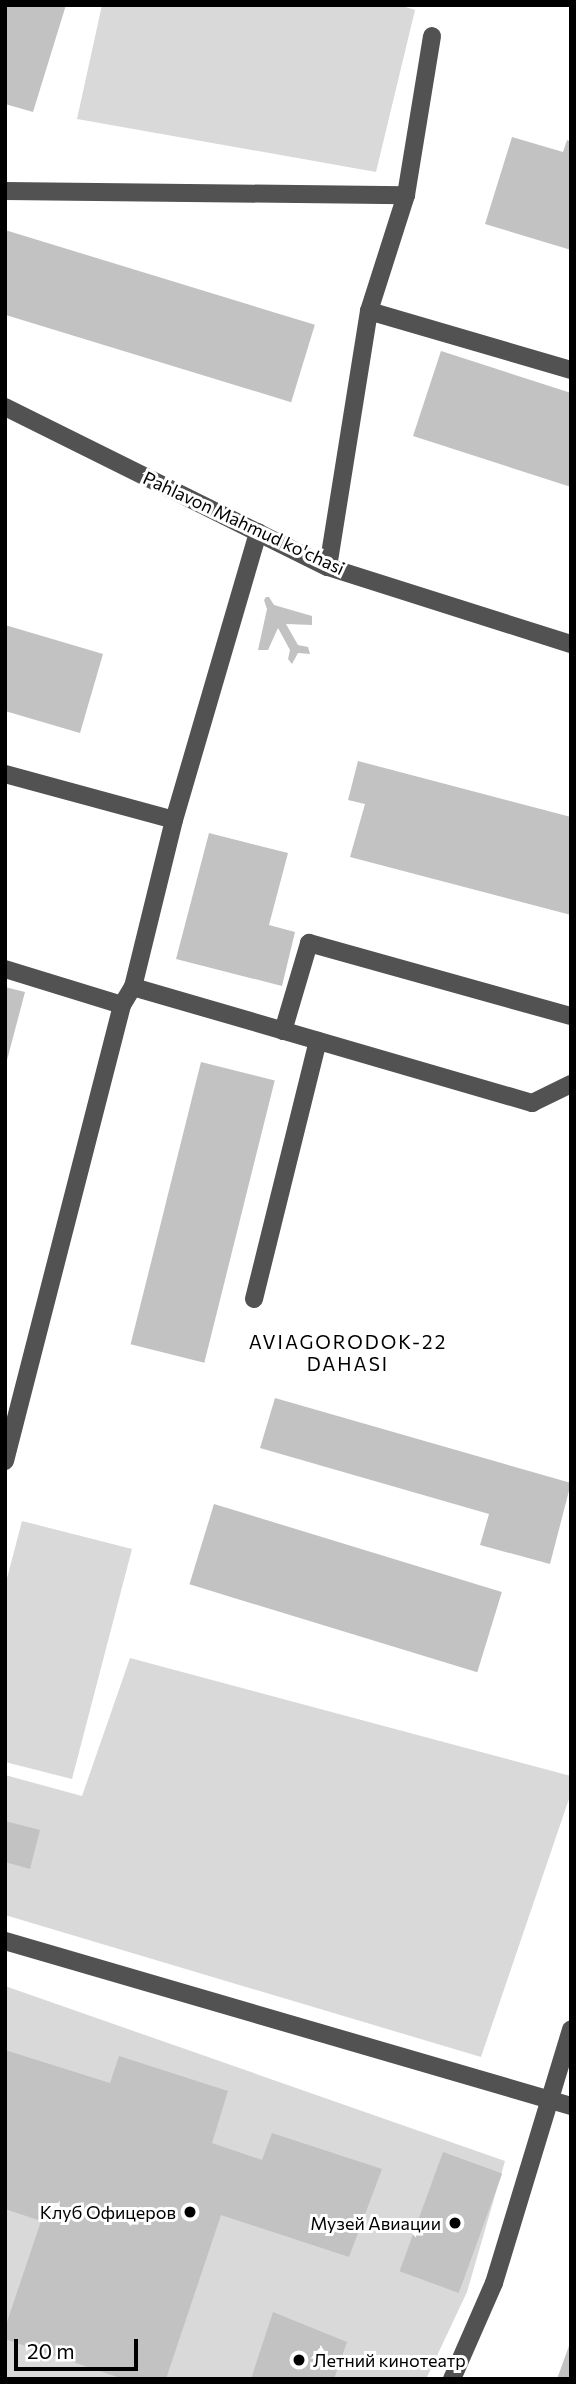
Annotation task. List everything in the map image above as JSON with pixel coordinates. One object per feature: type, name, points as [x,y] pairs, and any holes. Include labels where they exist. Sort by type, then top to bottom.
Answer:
[{"type":"street","points":[[328,567],[369,311],[406,195],[432,36]]},
{"type":"street","points":[[5,191],[406,195]]},
{"type":"street","points":[[369,311],[571,370]]},
{"type":"street","name":"Pahlavon Mahmud ko'chasi","points":[[5,407],[328,567],[571,644]]},
{"type":"street","points":[[5,1461],[122,1004],[132,987],[174,820],[258,532]]},
{"type":"street","points":[[5,774],[174,820]]},
{"type":"street","points":[[284,1031],[309,943],[571,1016]]},
{"type":"street","points":[[5,969],[122,1004]]},
{"type":"street","points":[[132,987],[532,1102],[571,1084]]},
{"type":"street","points":[[254,1299],[318,1041]]},
{"type":"street","points":[[5,1941],[571,2106]]},
{"type":"street","points":[[452,2379],[494,2283],[571,2029]]},
{"type":"shaded area","points":[[102,5],[399,5],[415,10],[376,172],[77,119]]},
{"type":"shaded area","points":[[22,1521],[132,1549],[72,1779],[5,1762],[5,1586]]},
{"type":"shaded area","points":[[130,1658],[571,1776],[571,1793],[481,2057],[5,1915],[5,1775],[82,1796]]},
{"type":"shaded area","points":[[5,1986],[505,2161],[467,2292],[426,2379],[5,2379]]},
{"type":"building","points":[[5,5],[66,5],[33,112],[5,104]]},
{"type":"building","points":[[512,137],[563,152],[567,140],[571,142],[571,250],[485,224]]},
{"type":"building","points":[[5,230],[315,325],[291,402],[5,315]]},
{"type":"building","points":[[441,351],[571,393],[571,487],[413,436]]},
{"type":"building","points":[[269,597],[274,605],[312,616],[312,625],[286,624],[298,645],[308,647],[310,654],[298,653],[292,664],[288,659],[290,650],[278,628],[268,650],[258,650],[267,609],[264,600]]},
{"type":"building","points":[[5,625],[103,654],[80,733],[5,711]]},
{"type":"building","points":[[358,761],[571,817],[571,915],[350,857],[365,804],[348,800]]},
{"type":"building","points":[[209,833],[288,853],[269,925],[295,932],[282,986],[176,959]]},
{"type":"building","points":[[5,987],[25,992],[6,1064],[5,1064]]},
{"type":"building","points":[[201,1062],[275,1080],[204,1363],[131,1344]]},
{"type":"building","points":[[275,1398],[571,1483],[550,1564],[480,1545],[489,1514],[260,1448]]},
{"type":"building","points":[[214,1504],[502,1592],[477,1672],[189,1584]]},
{"type":"building","points":[[5,1821],[40,1830],[30,1869],[5,1862]]},
{"type":"building","name":"Клуб Офицеров","points":[[5,2050],[110,2083],[119,2056],[228,2091],[212,2143],[262,2160],[272,2133],[382,2169],[349,2257],[221,2215],[166,2379],[123,2379],[5,2339],[5,2328],[41,2221],[5,2209]]},
{"type":"building","name":"Музей Авиации","points":[[443,2152],[502,2174],[459,2293],[400,2271]]},
{"type":"building","name":"Летний кинотеатр","points":[[273,2312],[347,2342],[334,2379],[251,2379]]},
{"type":"building","points":[[570,2343],[571,2379],[557,2379]]},
{"type":"place","name":"Клуб Офицеров","points":[[190,2212]]},
{"type":"place","name":"Музей Авиации","points":[[455,2223]]},
{"type":"place","name":"Летний кинотеатр","points":[[299,2360]]},
{"type":"district","name":"AVIAGORODOK-22 DAHASI","points":[[348,1353]]}]
